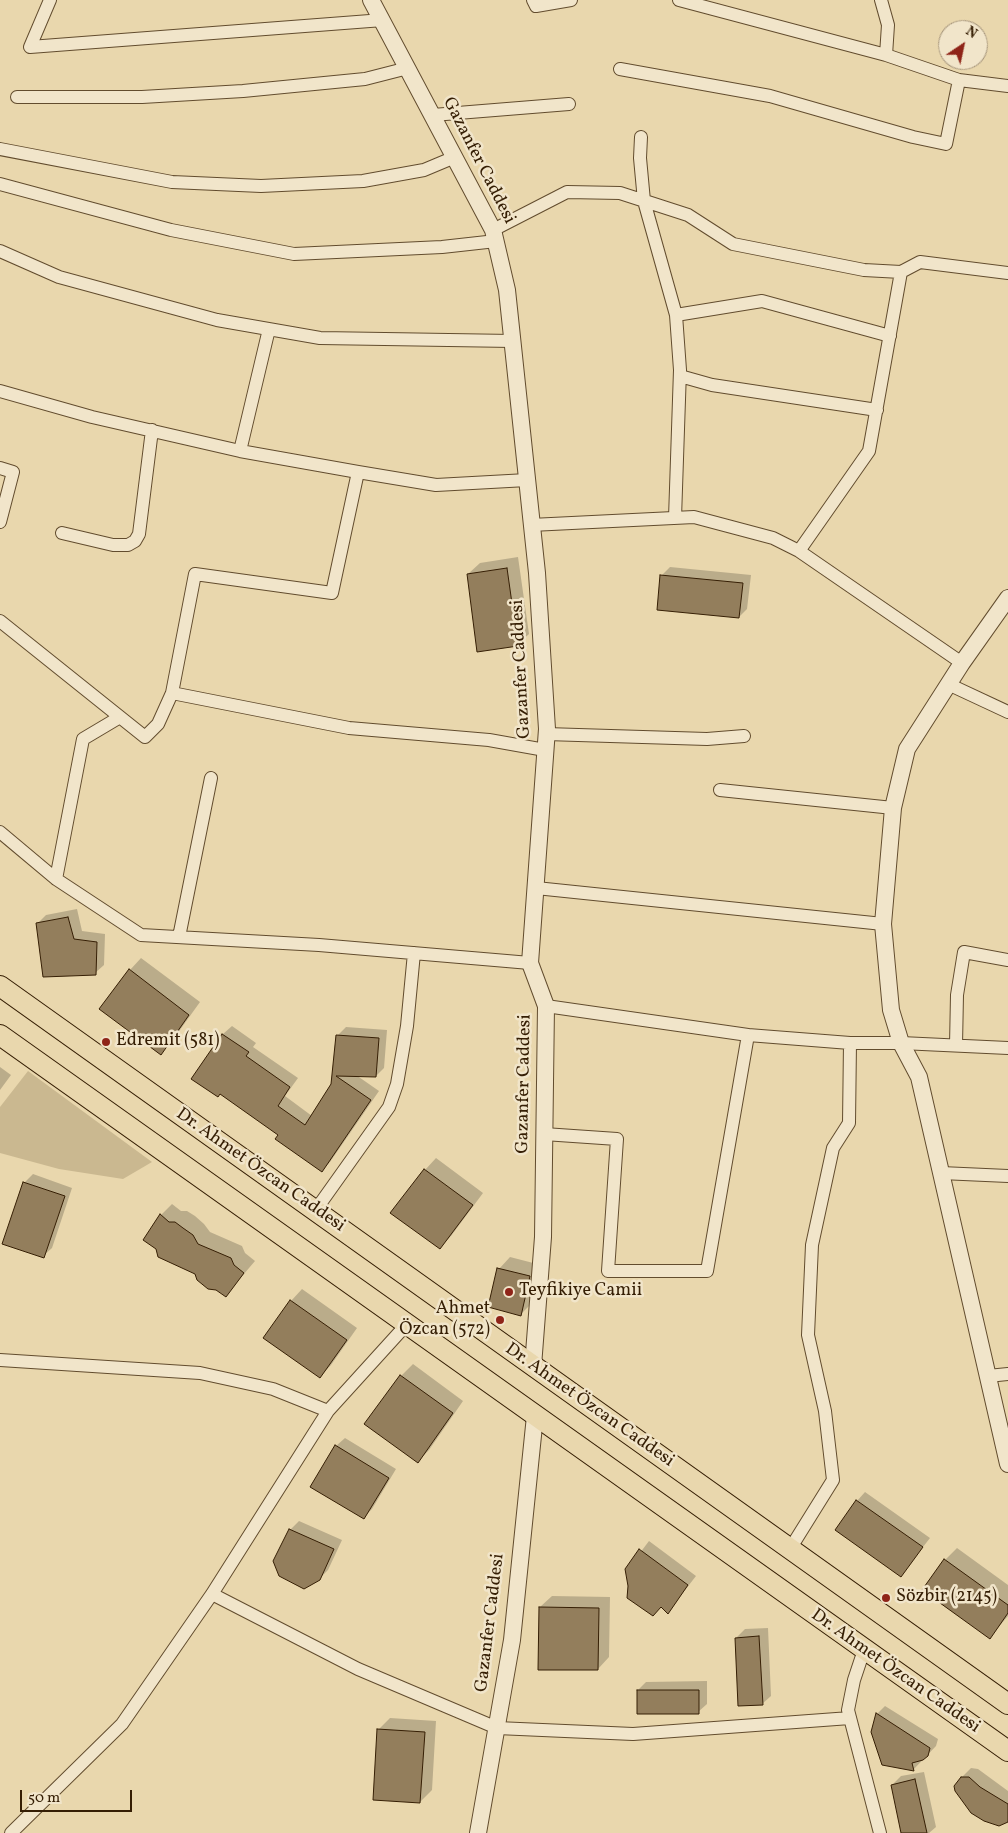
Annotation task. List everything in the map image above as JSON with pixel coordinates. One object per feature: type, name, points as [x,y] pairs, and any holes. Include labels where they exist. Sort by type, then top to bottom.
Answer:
[{"type":"main road","name":"Dr. Ahmet Özcan Caddesi","points":[[0,986],[1008,1704]]},
{"type":"main road","name":"Dr. Ahmet Özcan Caddesi","points":[[0,1035],[1008,1751]]},
{"type":"street","points":[[50,0],[30,47],[383,20]]},
{"type":"street","name":"Gazanfer Caddesi","points":[[371,0],[494,236],[507,290],[532,524],[546,742],[530,963],[546,1006],[543,1237],[533,1366]]},
{"type":"street","points":[[533,0],[536,6],[570,0]]},
{"type":"street","points":[[678,0],[886,55],[959,80],[1008,86]]},
{"type":"street","points":[[881,0],[888,26],[886,55]]},
{"type":"street","points":[[17,97],[142,97],[243,91],[365,79],[408,68]]},
{"type":"street","points":[[620,69],[770,96],[913,137],[946,144],[959,80]]},
{"type":"street","points":[[432,115],[569,104]]},
{"type":"street","points":[[641,137],[640,158],[644,201],[676,315],[680,376],[675,518]]},
{"type":"street","points":[[0,149],[172,182],[261,186],[363,181],[424,170],[455,158]]},
{"type":"street","points":[[0,184],[171,230],[294,254],[442,247],[494,236],[567,192],[620,193],[688,215],[733,244],[864,270],[901,272],[920,262],[1008,273]]},
{"type":"street","points":[[0,252],[59,277],[217,320],[320,338],[513,341]]},
{"type":"street","points":[[799,551],[869,451],[901,272]]},
{"type":"street","points":[[676,315],[762,301],[890,336]]},
{"type":"street","points":[[240,451],[269,329]]},
{"type":"street","points":[[680,376],[712,385],[876,410]]},
{"type":"street","points":[[0,391],[240,451],[358,472],[436,485],[527,480]]},
{"type":"street","points":[[62,533],[113,545],[128,545],[135,541],[138,534],[152,430]]},
{"type":"street","points":[[0,468],[13,472],[0,522]]},
{"type":"street","points":[[0,621],[145,737],[158,724],[172,693],[195,574],[332,594],[358,472]]},
{"type":"street","points":[[532,524],[694,517],[773,538],[799,551],[962,663]]},
{"type":"street","points":[[1008,598],[962,663],[907,749],[893,808],[883,924],[891,1010],[901,1043],[919,1077],[1008,1464]]},
{"type":"street","points":[[948,684],[1008,712]]},
{"type":"street","points":[[172,693],[348,728],[489,740],[546,742],[707,739],[744,736]]},
{"type":"street","points":[[56,879],[83,739],[120,717]]},
{"type":"street","points":[[180,937],[211,778]]},
{"type":"street","points":[[720,790],[893,808]]},
{"type":"street","points":[[2,838],[56,879],[141,935],[414,953],[530,963]]},
{"type":"street","points":[[536,888],[883,924]]},
{"type":"street","points":[[956,1045],[957,995],[964,952],[1008,960]]},
{"type":"street","points":[[315,1210],[389,1107],[397,1084],[407,1026],[414,953]]},
{"type":"street","points":[[546,1006],[748,1036],[850,1043],[901,1043],[1008,1048]]},
{"type":"street","points":[[544,1134],[617,1139],[608,1271],[707,1271],[748,1036]]},
{"type":"street","points":[[790,1549],[833,1480],[825,1411],[808,1335],[812,1245],[833,1148],[849,1123],[850,1043]]},
{"type":"street","points":[[941,1173],[1008,1176]]},
{"type":"street","points":[[12,1833],[122,1724],[212,1594],[328,1411],[407,1324]]},
{"type":"street","points":[[0,1360],[200,1373],[273,1389],[328,1411]]},
{"type":"street","points":[[988,1376],[1008,1374]]},
{"type":"street","name":"Gazanfer Caddesi","points":[[478,1833],[512,1640],[535,1416]]},
{"type":"street","points":[[212,1594],[358,1669],[497,1728],[633,1734],[850,1718]]},
{"type":"street","points":[[864,1650],[850,1702],[850,1718],[880,1833]]},
{"type":"shaded area","points":[[28,1071],[152,1162],[123,1179],[59,1169],[0,1153],[0,1107]]},
{"type":"building","points":[[507,568],[518,646],[477,652],[467,574]]},
{"type":"building","points":[[660,575],[743,583],[739,618],[657,610]]},
{"type":"building","points":[[68,917],[74,939],[97,942],[96,975],[43,977],[36,923]]},
{"type":"building","points":[[129,969],[189,1015],[161,1055],[99,1009]]},
{"type":"building","points":[[222,1034],[249,1052],[246,1056],[290,1087],[278,1106],[305,1125],[331,1084],[336,1035],[379,1038],[376,1077],[336,1076],[371,1100],[322,1172],[275,1139],[278,1135],[220,1094],[218,1097],[191,1079]]},
{"type":"building","points":[[424,1169],[473,1205],[440,1249],[390,1213]]},
{"type":"building","points":[[23,1182],[65,1196],[44,1258],[2,1244]]},
{"type":"building","points":[[160,1214],[169,1222],[175,1222],[193,1235],[198,1244],[231,1258],[234,1265],[244,1273],[226,1297],[216,1290],[208,1289],[197,1280],[195,1274],[158,1257],[156,1249],[143,1240]]},
{"type":"building","name":"Teyfikiye Camii","points":[[497,1268],[530,1276],[521,1316],[488,1307]]},
{"type":"building","points":[[290,1300],[347,1340],[320,1378],[263,1338]]},
{"type":"building","points":[[400,1375],[453,1413],[418,1463],[364,1424]]},
{"type":"building","points":[[335,1445],[389,1478],[364,1519],[310,1487]]},
{"type":"building","points":[[856,1500],[923,1547],[901,1577],[835,1530]]},
{"type":"building","points":[[289,1529],[334,1549],[320,1580],[304,1589],[279,1576],[273,1561]]},
{"type":"building","points":[[639,1549],[688,1585],[668,1614],[661,1607],[653,1616],[627,1598],[628,1586],[625,1569]]},
{"type":"building","points":[[944,1559],[1008,1605],[1008,1613],[990,1639],[922,1590]]},
{"type":"building","points":[[539,1607],[599,1608],[598,1670],[538,1670]]},
{"type":"building","points":[[759,1636],[763,1705],[738,1706],[735,1638]]},
{"type":"building","points":[[637,1690],[699,1690],[699,1714],[637,1714]]},
{"type":"building","points":[[876,1713],[930,1748],[928,1756],[923,1760],[912,1763],[914,1771],[882,1765],[871,1732]]},
{"type":"building","points":[[377,1729],[425,1732],[420,1803],[373,1800]]},
{"type":"building","points":[[961,1777],[969,1777],[980,1787],[1008,1804],[1008,1822],[999,1826],[984,1821],[971,1813],[955,1791],[954,1786]]},
{"type":"building","points":[[915,1779],[927,1833],[901,1833],[891,1785]]},
{"type":"place","name":"Edremit (581)","points":[[106,1042]]},
{"type":"place","name":"Teyfikiye Camii","points":[[509,1292]]},
{"type":"place","name":"Ahmet Özcan (572)","points":[[500,1320]]},
{"type":"place","name":"Sözbir (2145)","points":[[886,1598]]}]
